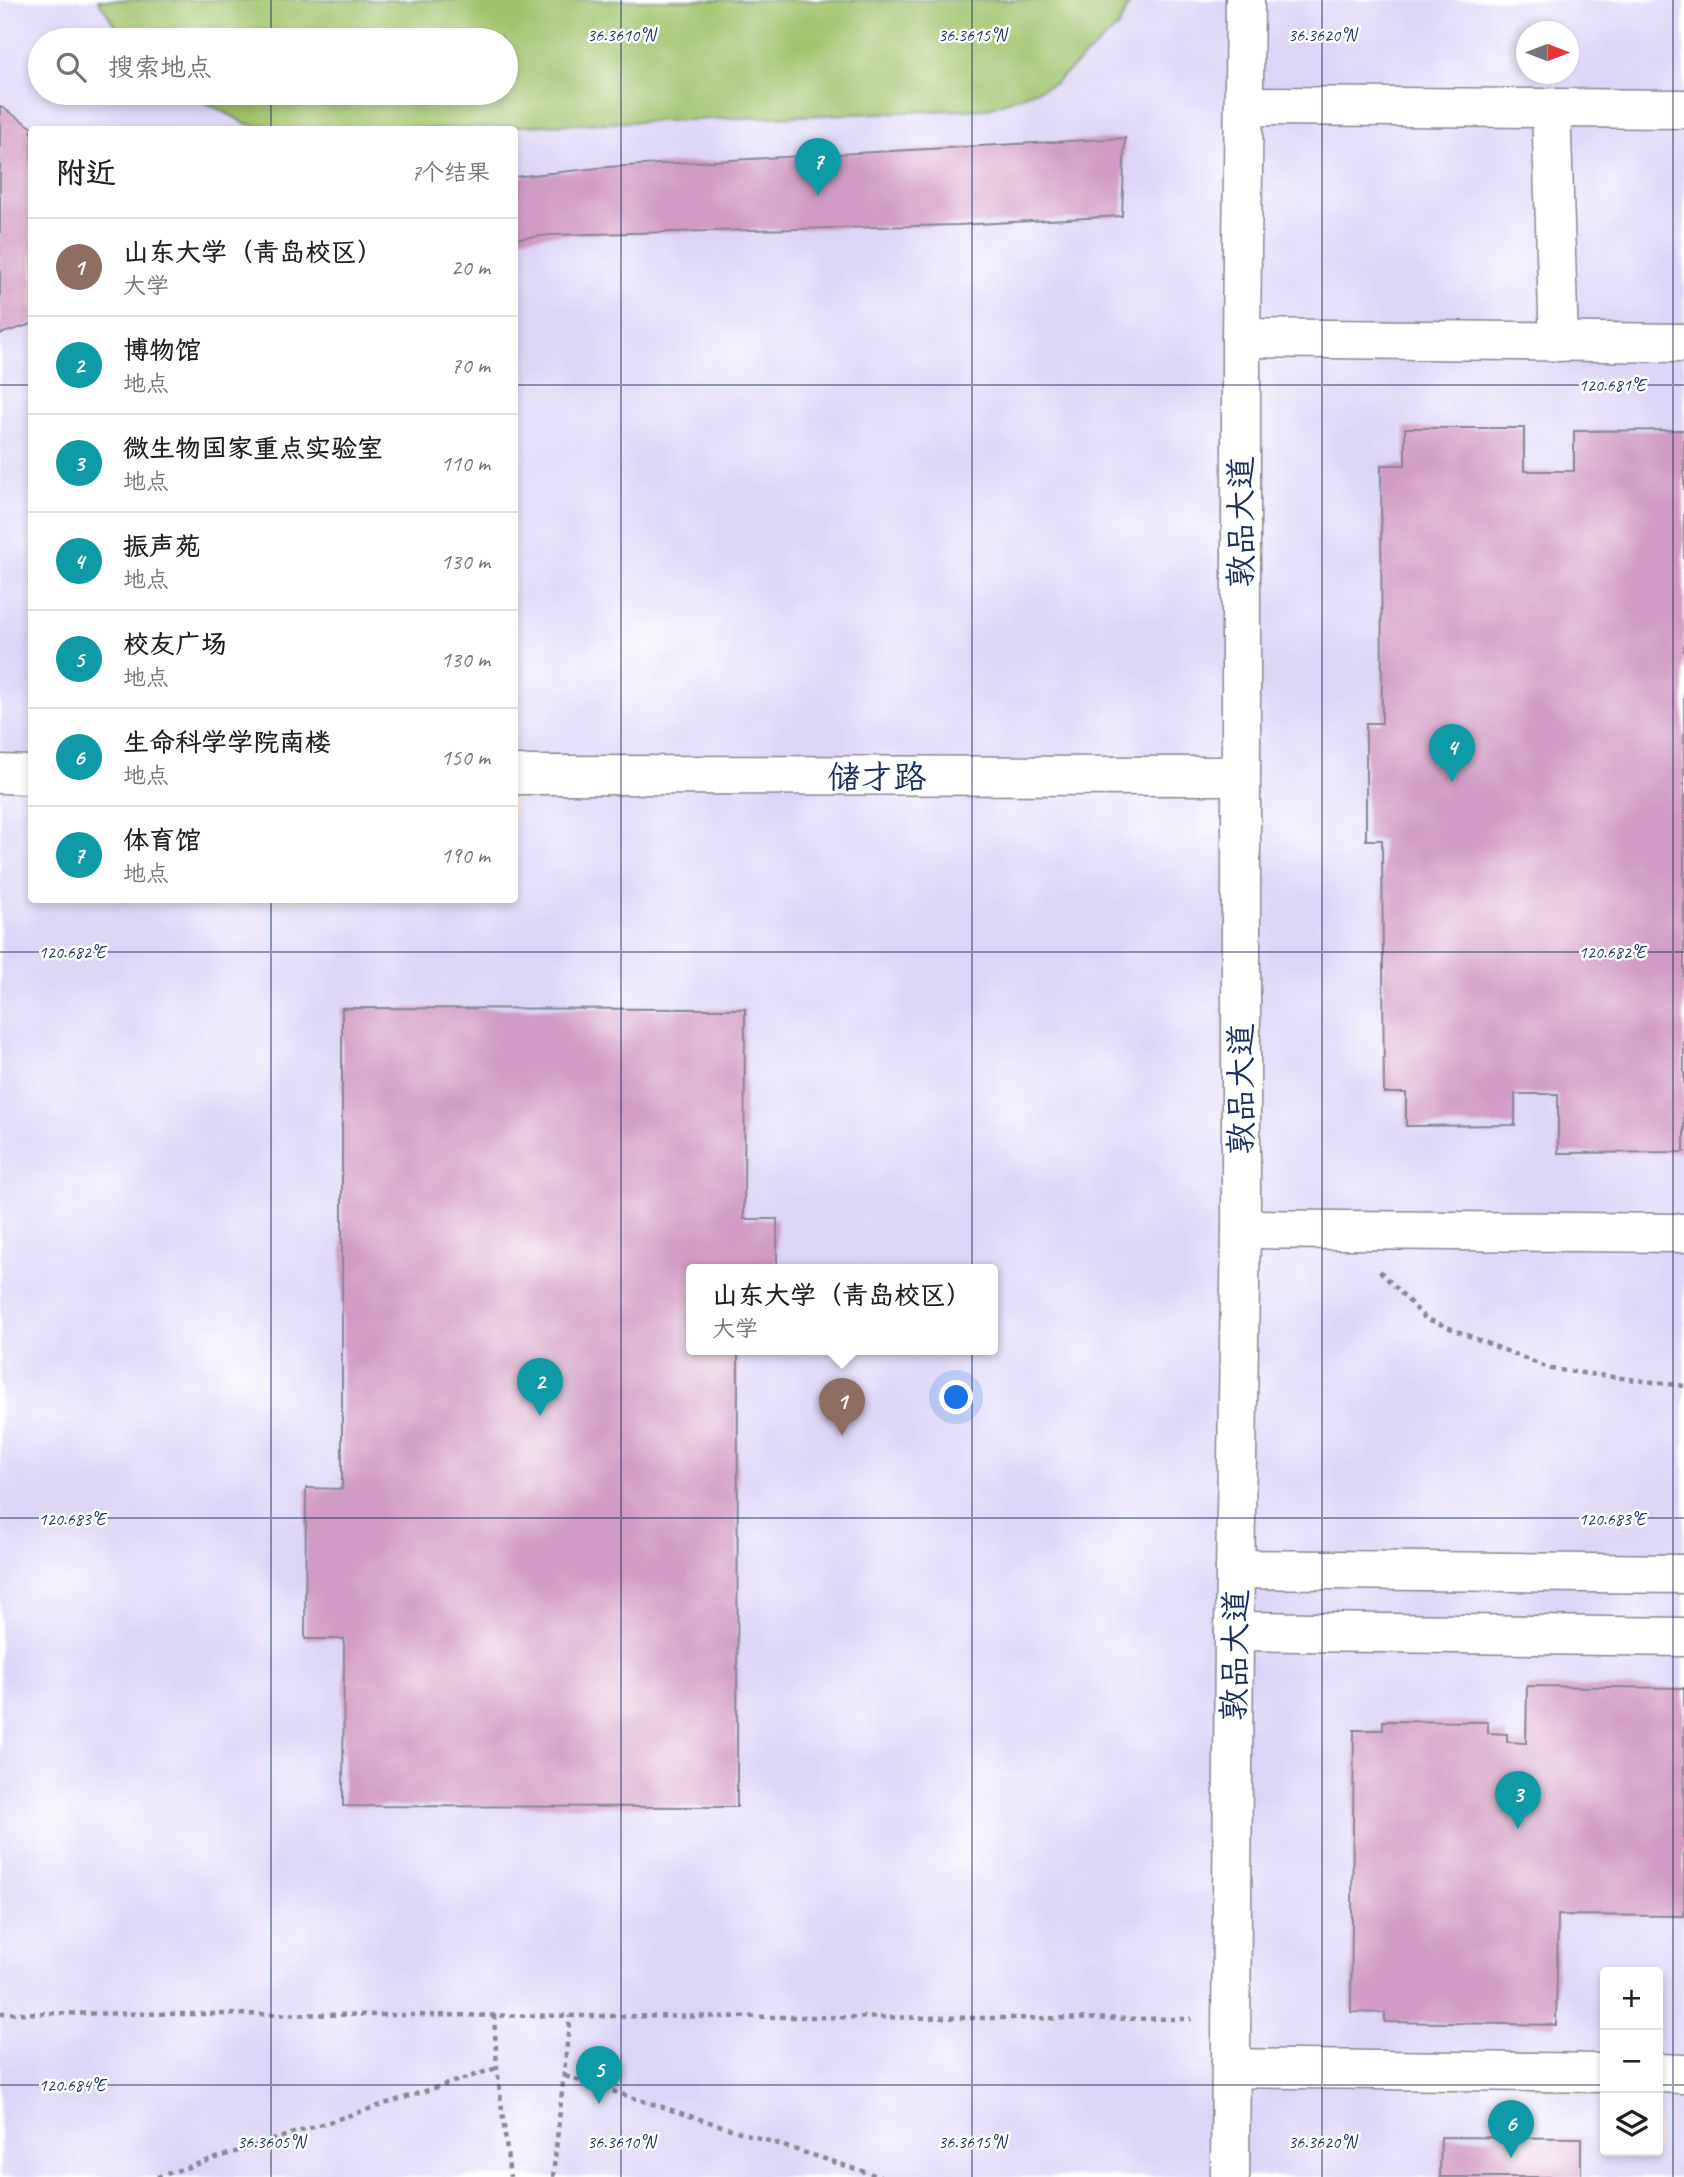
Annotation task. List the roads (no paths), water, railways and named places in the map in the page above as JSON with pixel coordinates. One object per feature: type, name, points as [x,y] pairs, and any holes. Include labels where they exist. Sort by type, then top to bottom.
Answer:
[{"type":"lane","name":"敦品大道","points":[[1230,2177],[1234,1631],[1241,1229],[1241,338],[1245,0]]},
{"type":"lane","points":[[1244,106],[1684,109]]},
{"type":"lane","points":[[1551,107],[1559,342]]},
{"type":"lane","points":[[1241,338],[1684,343]]},
{"type":"lane","points":[[0,774],[28,775]]},
{"type":"lane","name":"储才路","points":[[518,775],[1240,776]]},
{"type":"lane","points":[[1241,1229],[1684,1233]]},
{"type":"lane","points":[[1235,1569],[1684,1574]]},
{"type":"lane","points":[[1234,1631],[1684,1637]]},
{"type":"lane","points":[[1231,2068],[1600,2073]]},
{"type":"lane","points":[[1663,2073],[1684,2074]]},
{"type":"place","name":"体育馆","points":[[818,196]]},
{"type":"place","name":"振声苑","points":[[1452,782]]},
{"type":"place","name":"博物馆","points":[[540,1416]]},
{"type":"place","name":"山东大学（青岛校区）","points":[[842,1436]]},
{"type":"place","name":"微生物国家重点实验室","points":[[1518,1829]]},
{"type":"place","name":"校友广场","points":[[599,2104]]},
{"type":"place","name":"生命科学学院南楼","points":[[1511,2158]]}]
